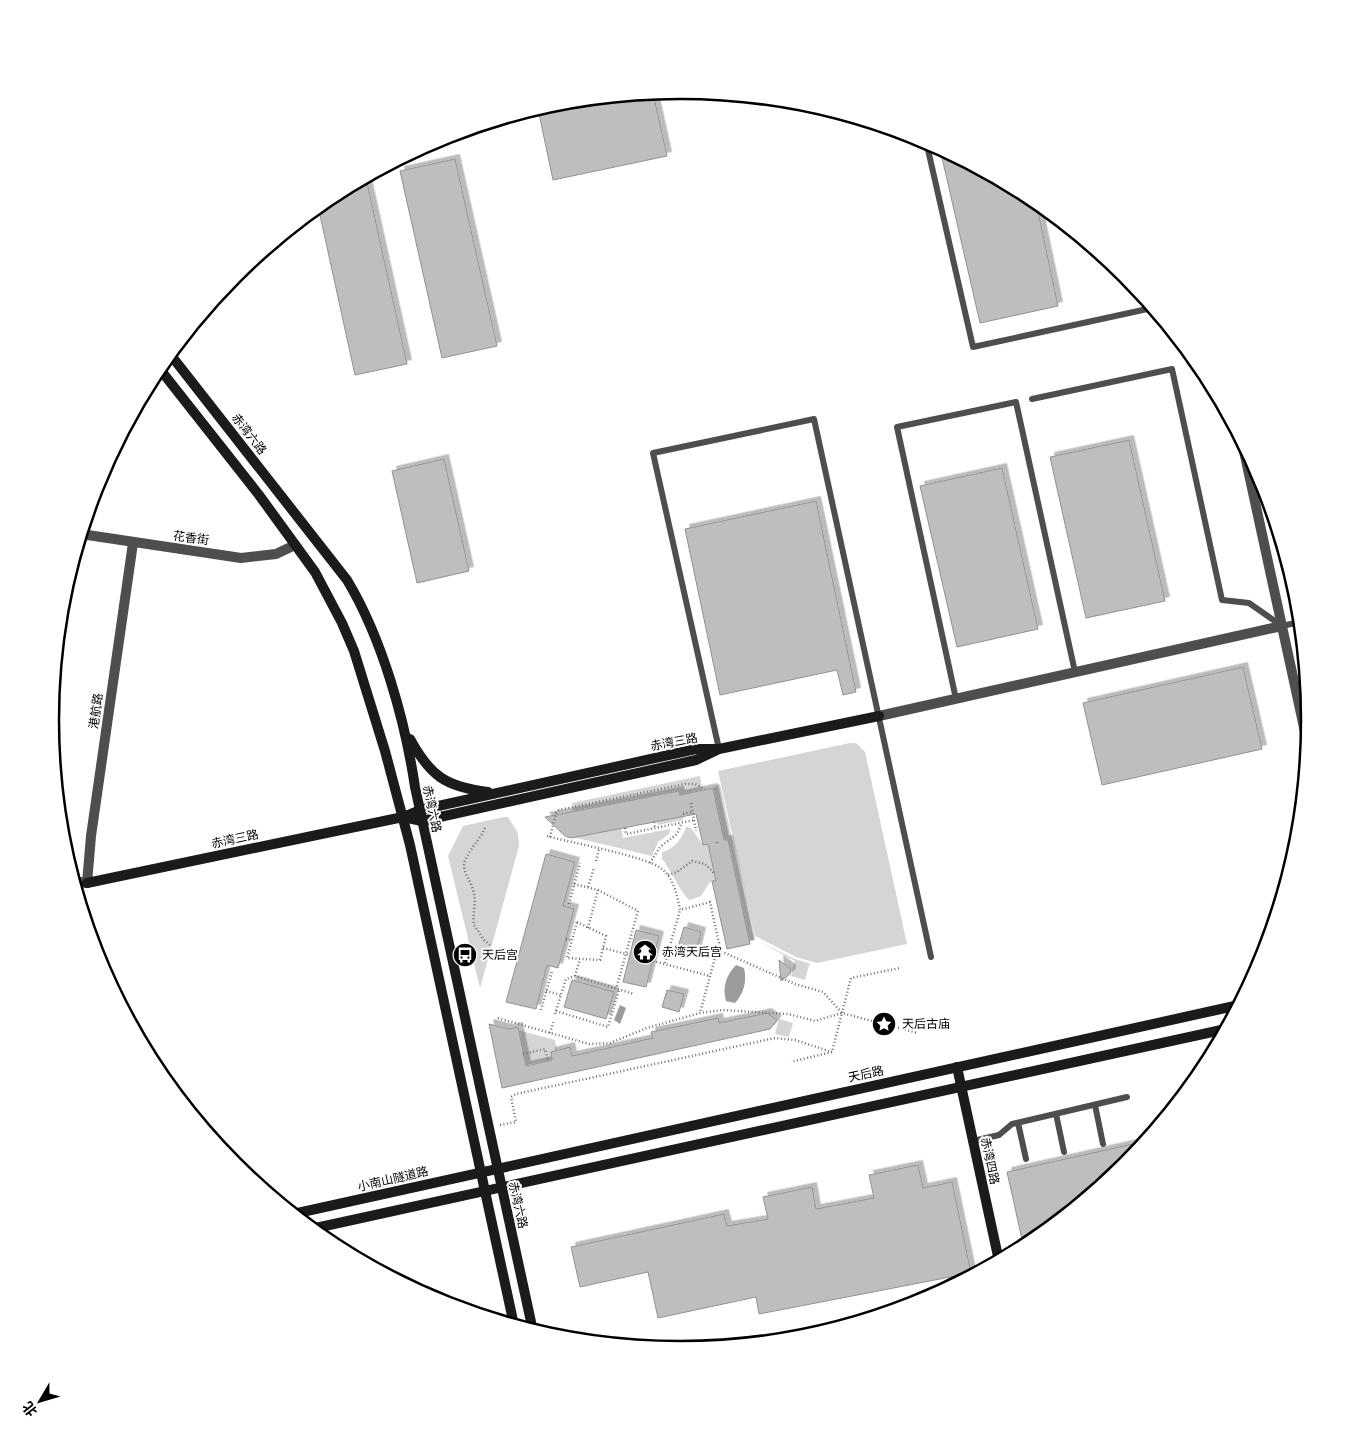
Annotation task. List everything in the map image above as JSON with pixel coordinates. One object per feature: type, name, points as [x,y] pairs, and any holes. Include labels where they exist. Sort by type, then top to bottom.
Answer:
[{"type":"street","name":"赤湾六路","points":[[174,359],[347,580],[360,600],[406,732],[422,822],[531,1324]]},
{"type":"street","points":[[163,375],[259,494],[315,572],[331,600],[354,651],[375,716],[402,817],[513,1319]]},
{"type":"street","points":[[1248,470],[1301,713]]},
{"type":"street","name":"花香街","points":[[88,535],[241,558],[276,554],[295,545]]},
{"type":"street","name":"港航路","points":[[87,883],[90,836],[133,543]]},
{"type":"street","points":[[719,749],[879,716],[1282,626]]},
{"type":"street","points":[[406,732],[420,757],[440,779],[472,790],[499,793]]},
{"type":"street","name":"赤湾三路","points":[[80,882],[87,883],[402,817],[420,810],[696,749],[719,749]]},
{"type":"street","name":"赤湾三路","points":[[402,817],[422,822],[696,760],[719,749]]},
{"type":"street","name":"天后路","points":[[497,1168],[1231,1007]]},
{"type":"street","points":[[321,1227],[1218,1031]]},
{"type":"street","name":"赤湾四路","points":[[956,1067],[998,1255]]},
{"type":"street","name":"小南山隧道路","points":[[301,1212],[497,1168]]},
{"type":"lane","points":[[928,151],[973,347],[1146,309]]},
{"type":"lane","points":[[1032,399],[1172,369],[1222,600],[1249,603],[1282,626],[1293,623]]},
{"type":"lane","points":[[956,699],[897,427],[1016,402],[1075,672]]},
{"type":"lane","points":[[719,749],[653,453],[814,419],[931,958]]},
{"type":"lane","points":[[973,1141],[999,1135],[1012,1124],[1128,1098]]},
{"type":"lane","points":[[1095,1105],[1103,1144]]},
{"type":"lane","points":[[1056,1114],[1064,1152]]},
{"type":"lane","points":[[1018,1123],[1026,1159]]},
{"type":"path","points":[[665,964],[680,910],[676,889],[668,875],[650,862],[549,836],[556,812],[559,810],[685,784],[695,784],[705,789]]},
{"type":"path","points":[[691,803],[696,831]]},
{"type":"path","points":[[683,814],[692,812]]},
{"type":"path","points":[[625,828],[626,834],[694,820]]},
{"type":"path","points":[[654,822],[654,828]]},
{"type":"path","points":[[650,862],[660,847],[677,834],[682,823]]},
{"type":"path","points":[[485,828],[480,839],[467,856],[464,868],[473,889],[476,910],[474,925],[484,940],[491,946]]},
{"type":"path","points":[[596,861],[599,849]]},
{"type":"path","points":[[668,875],[677,872],[692,861],[705,864],[715,874]]},
{"type":"path","points":[[568,904],[580,863]]},
{"type":"path","points":[[588,888],[594,868]]},
{"type":"path","points":[[574,884],[598,890],[638,911],[628,954],[618,989],[608,1027],[556,1012],[566,979],[575,976],[618,989],[634,994]]},
{"type":"path","points":[[588,928],[598,890]]},
{"type":"path","points":[[680,910],[710,902],[720,943],[700,1013]]},
{"type":"path","points":[[577,922],[606,936],[600,960],[566,958],[572,940],[577,922]]},
{"type":"path","points":[[566,939],[572,940]]},
{"type":"path","points":[[603,948],[628,954]]},
{"type":"path","points":[[718,950],[795,984],[823,992],[842,1013]]},
{"type":"path","points":[[575,976],[580,959]]},
{"type":"path","points":[[653,960],[710,976]]},
{"type":"path","points":[[832,1052],[851,978],[900,968]]},
{"type":"path","points":[[541,1010],[552,971]]},
{"type":"path","points":[[546,991],[561,995]]},
{"type":"path","points":[[498,1018],[599,1045],[624,1039],[647,1028],[700,1013],[723,1010],[753,1010],[788,1014],[815,1021],[842,1013],[918,1033]]},
{"type":"path","points":[[550,1033],[554,1020]]},
{"type":"path","points":[[516,1122],[510,1097],[516,1094],[775,1038],[795,1040],[832,1052]]},
{"type":"path","points":[[524,1054],[545,1049],[548,1061]]},
{"type":"path","points":[[791,1062],[832,1052]]},
{"type":"shaded area","points":[[856,743],[865,752],[907,944],[817,963],[796,957],[755,936],[718,771]]},
{"type":"shaded area","points":[[700,776],[702,790],[692,792],[693,799],[683,812],[679,791],[573,811],[572,803]]},
{"type":"shaded area","points":[[720,784],[754,940],[749,941],[728,840],[724,840],[713,788]]},
{"type":"shaded area","points":[[684,815],[683,820],[658,825],[657,822]]},
{"type":"shaded area","points":[[508,817],[518,833],[519,846],[480,988],[448,856],[463,826]]},
{"type":"shaded area","points":[[686,827],[691,828],[703,845],[708,844],[716,881],[710,882],[701,896],[690,900],[662,859],[662,852],[670,849],[677,843]]},
{"type":"shaded area","points":[[621,828],[623,838],[670,829],[669,834],[658,842],[652,856],[573,837]]},
{"type":"shaded area","points":[[756,940],[795,959],[811,964],[809,965],[805,980],[791,976],[795,961]]},
{"type":"shaded area","points":[[736,965],[744,968],[745,978],[743,991],[735,1003],[726,1001],[724,991],[727,977]]},
{"type":"shaded area","points":[[620,1005],[626,1008],[620,1024],[614,1020]]},
{"type":"shaded area","points":[[779,1019],[793,1023],[789,1037],[775,1034]]},
{"type":"shaded area","points":[[518,1030],[555,1040],[557,1050],[551,1052],[552,1060],[526,1065]]},
{"type":"building","points":[[655,100],[667,156],[553,180],[539,115],[599,105]]},
{"type":"building","points":[[942,157],[991,182],[1038,214],[1058,306],[980,323]]},
{"type":"building","points":[[455,159],[497,346],[442,358],[400,171]]},
{"type":"building","points":[[367,183],[407,364],[355,375],[320,215]]},
{"type":"building","points":[[1129,440],[1165,601],[1086,618],[1050,457]]},
{"type":"building","points":[[444,459],[469,571],[417,583],[392,471]]},
{"type":"building","points":[[1002,468],[1038,629],[957,647],[920,486]]},
{"type":"building","points":[[816,501],[856,692],[843,695],[837,670],[720,695],[685,529]]},
{"type":"building","points":[[1243,667],[1262,749],[1102,785],[1083,703]]},
{"type":"building","points":[[713,788],[724,840],[728,840],[750,944],[727,949],[712,881],[716,881],[708,844],[703,845],[696,814],[571,838],[565,836],[545,817],[679,791],[680,795]]},
{"type":"building","points":[[546,854],[575,862],[563,906],[574,909],[558,968],[547,965],[536,1009],[506,1002]]},
{"type":"building","points":[[684,927],[701,932],[697,949],[679,944]]},
{"type":"building","points":[[636,930],[659,936],[646,987],[623,982]]},
{"type":"building","points":[[779,960],[791,969],[790,974],[781,981]]},
{"type":"building","points":[[572,980],[614,992],[606,1019],[564,1007]]},
{"type":"building","points":[[667,990],[684,994],[679,1012],[662,1007]]},
{"type":"building","points":[[767,1013],[777,1020],[770,1029],[502,1088],[489,1024],[509,1029],[518,1027],[526,1066],[552,1060],[551,1052],[570,1047],[572,1056],[653,1038],[651,1032],[718,1018],[719,1023]]},
{"type":"building","points":[[1134,1144],[1090,1188],[1022,1239],[1007,1172]]},
{"type":"building","points":[[918,1165],[923,1188],[952,1182],[970,1270],[961,1275],[759,1314],[756,1297],[658,1318],[648,1272],[580,1287],[571,1247],[724,1214],[727,1226],[768,1219],[763,1197],[812,1187],[816,1209],[874,1198],[869,1175]]},
{"type":"place","name":"赤湾天后宫","points":[[645,952]]},
{"type":"place","name":"天后宫","points":[[465,955]]},
{"type":"place","name":"天后古庙","points":[[884,1024]]}]
